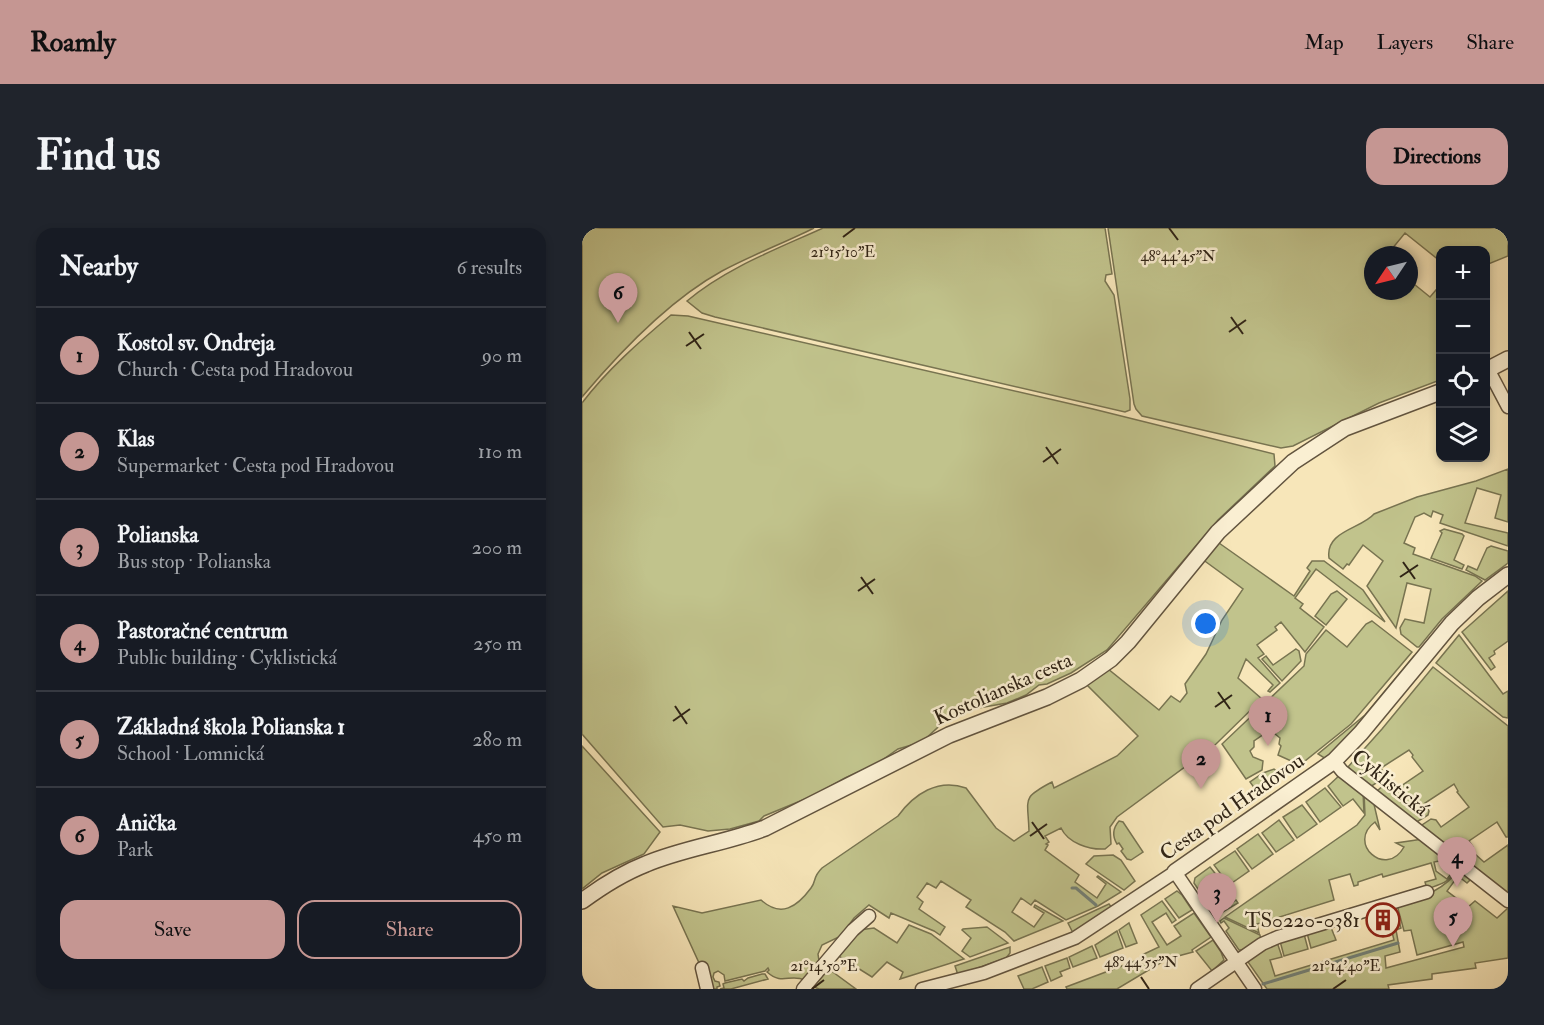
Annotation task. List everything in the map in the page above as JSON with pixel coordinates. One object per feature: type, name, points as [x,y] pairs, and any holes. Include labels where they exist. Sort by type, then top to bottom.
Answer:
[{"type":"street","points":[[1490,368],[1508,359]]},
{"type":"street","points":[[1490,375],[1508,407]]},
{"type":"street","name":"Kostolianska cesta","points":[[582,901],[607,884],[648,863],[765,828],[940,739],[1047,698],[1081,680],[1128,642],[1218,532],[1293,462],[1345,428],[1436,394]]},
{"type":"street","name":"Cesta pod Hradovou","points":[[922,989],[976,976],[1075,938],[1175,872],[1334,761],[1361,733],[1452,623],[1478,598],[1508,575]]},
{"type":"street","name":"Cyklistická","points":[[1334,761],[1342,771],[1508,901]]},
{"type":"street","points":[[1175,872],[1255,989]]},
{"type":"street","points":[[1197,989],[1262,944],[1278,937],[1427,892]]},
{"type":"street","points":[[803,989],[853,930],[869,916]]},
{"type":"street","points":[[702,968],[707,989]]},
{"type":"street","points":[[958,989],[976,976]]},
{"type":"green space","points":[[582,228],[814,228],[722,271],[684,296],[629,345],[582,397]]},
{"type":"green space","points":[[823,228],[1105,228],[1112,274],[1106,275],[1105,281],[1114,295],[1130,410],[1125,412],[715,317],[702,313],[687,301],[735,269]]},
{"type":"green space","points":[[1108,228],[1508,228],[1508,256],[1490,263],[1490,246],[1436,246],[1436,258],[1405,233],[1394,246],[1364,246],[1364,300],[1418,300],[1418,287],[1430,297],[1436,290],[1436,382],[1379,403],[1293,446],[1281,448],[1142,416],[1134,404]]},
{"type":"green space","points":[[671,315],[688,316],[1093,409],[1274,454],[1275,466],[1218,520],[1107,650],[1071,673],[1047,684],[1039,685],[1026,695],[1007,703],[967,710],[949,717],[922,742],[898,749],[878,763],[815,795],[764,816],[759,821],[730,829],[708,831],[680,825],[663,827],[582,734],[582,403],[613,368]]},
{"type":"green space","points":[[1508,469],[1508,522],[1495,518],[1501,495],[1477,488],[1465,523],[1508,533],[1508,546],[1440,523],[1443,515],[1433,511],[1431,517],[1424,513],[1415,517],[1404,543],[1415,548],[1413,554],[1475,576],[1482,581],[1442,619],[1417,647],[1401,634],[1400,628],[1405,619],[1424,623],[1431,589],[1407,583],[1396,628],[1367,586],[1383,561],[1363,545],[1349,565],[1347,564],[1343,569],[1329,558],[1329,549],[1338,536],[1374,514],[1417,497],[1476,481]]},
{"type":"green space","points":[[1444,529],[1464,536],[1454,560],[1464,565],[1462,569],[1431,558],[1442,533],[1440,531]]},
{"type":"green space","points":[[1219,543],[1294,596],[1310,571],[1307,568],[1312,561],[1324,561],[1363,590],[1385,622],[1316,569],[1295,598],[1303,604],[1300,608],[1324,627],[1305,652],[1281,622],[1275,627],[1277,630],[1257,645],[1264,654],[1258,658],[1280,683],[1270,692],[1268,691],[1273,685],[1246,659],[1238,678],[1262,699],[1216,744],[1117,817],[1110,827],[1111,844],[1105,849],[1092,848],[1074,842],[1061,828],[1045,836],[1049,842],[1045,850],[1079,875],[1075,882],[1097,898],[1106,884],[1098,876],[1121,892],[1098,906],[1066,920],[1035,900],[1031,905],[1021,898],[1012,912],[1034,927],[1044,913],[1034,907],[1035,905],[1063,921],[1014,941],[1005,932],[966,907],[971,900],[941,881],[936,888],[927,883],[917,897],[923,902],[919,909],[945,927],[940,935],[891,913],[889,918],[869,905],[854,918],[841,936],[822,945],[818,954],[819,961],[805,980],[777,978],[767,972],[768,968],[765,971],[725,981],[724,975],[718,971],[713,977],[720,986],[717,989],[711,989],[673,906],[702,913],[761,900],[775,908],[788,908],[806,895],[822,868],[898,816],[919,795],[946,785],[966,788],[996,828],[1014,841],[1029,831],[1028,800],[1035,792],[1052,782],[1054,788],[1117,756],[1138,736],[1087,685],[1108,669],[1159,710],[1171,696],[1180,702],[1187,693],[1185,684],[1206,654],[1222,620],[1243,589],[1202,559]]},
{"type":"green space","points":[[1491,546],[1508,551],[1508,563],[1485,580],[1466,570],[1468,566],[1477,570],[1487,548]]},
{"type":"green space","points":[[1337,591],[1347,599],[1326,625],[1315,616],[1331,594]]},
{"type":"green space","points":[[1508,591],[1508,641],[1494,651],[1495,654],[1489,658],[1495,667],[1491,670],[1462,632]]},
{"type":"green space","points":[[1372,621],[1412,652],[1351,724],[1300,765],[1278,755],[1281,746],[1280,738],[1268,733],[1266,729],[1264,734],[1254,741],[1254,747],[1250,751],[1253,757],[1263,761],[1262,770],[1246,779],[1222,744],[1304,666],[1306,654],[1326,630],[1347,647],[1366,624]]},
{"type":"green space","points":[[1459,635],[1503,694],[1508,691],[1508,718],[1503,717],[1436,663]]},
{"type":"green space","points":[[1296,649],[1299,651],[1301,661],[1282,681],[1262,659],[1266,656],[1273,665]]},
{"type":"green space","points":[[1414,656],[1355,729],[1326,759],[1318,754],[1365,715]]},
{"type":"green space","points":[[1433,667],[1508,726],[1508,837],[1497,822],[1469,841],[1473,847],[1472,851],[1462,857],[1421,828],[1431,819],[1436,820],[1441,827],[1469,807],[1457,792],[1454,784],[1425,803],[1429,811],[1428,815],[1415,823],[1376,792],[1386,783],[1395,790],[1423,771],[1409,750],[1381,768],[1385,775],[1384,778],[1370,787],[1348,767]]},
{"type":"green space","points":[[582,746],[660,832],[644,854],[602,873],[582,889]]},
{"type":"green space","points":[[1274,769],[1283,777],[1258,793],[1250,782]]},
{"type":"green space","points":[[1341,774],[1363,792],[1364,813],[1353,799],[1343,806],[1328,786]]},
{"type":"green space","points":[[1325,788],[1341,807],[1320,822],[1306,802]]},
{"type":"green space","points":[[1364,792],[1373,800],[1380,830],[1375,822],[1367,830],[1365,839],[1367,848],[1372,854],[1379,859],[1388,860],[1396,856],[1404,847],[1396,843],[1423,839],[1443,855],[1439,861],[1434,862],[1436,871],[1447,879],[1457,866],[1459,867],[1452,876],[1442,884],[1427,889],[1425,882],[1436,879],[1431,863],[1383,877],[1382,874],[1358,882],[1358,885],[1354,886],[1350,874],[1329,880],[1334,900],[1257,924],[1259,933],[1225,917],[1357,825],[1365,815]]},
{"type":"green space","points":[[1302,805],[1317,824],[1297,838],[1283,817]]},
{"type":"green space","points":[[1279,820],[1294,840],[1276,852],[1262,833]]},
{"type":"green space","points":[[1119,821],[1123,822],[1143,852],[1131,860],[1127,859],[1121,851],[1123,849],[1114,838],[1114,829]]},
{"type":"green space","points":[[1258,834],[1273,854],[1252,869],[1237,849]]},
{"type":"green space","points":[[1508,845],[1508,896],[1465,862],[1476,855],[1484,862]]},
{"type":"green space","points":[[1235,851],[1249,871],[1229,885],[1214,865]]},
{"type":"green space","points":[[1113,855],[1121,860],[1135,881],[1124,890],[1086,864],[1094,856]]},
{"type":"green space","points":[[1210,867],[1226,887],[1217,893],[1226,907],[1236,900],[1238,903],[1216,916],[1194,883],[1195,878]]},
{"type":"green space","points":[[1460,868],[1472,878],[1467,883],[1458,876],[1447,891],[1468,907],[1475,901],[1497,918],[1508,908],[1508,958],[1475,963],[1476,968],[1432,974],[1432,979],[1388,985],[1389,989],[1267,989],[1248,962],[1250,957],[1277,942],[1282,957],[1270,960],[1275,976],[1394,940],[1392,932],[1379,936],[1373,913],[1395,906],[1401,928],[1396,930],[1400,952],[1385,956],[1386,968],[1464,947],[1463,942],[1417,955],[1411,930],[1404,931],[1397,905],[1440,888]]},
{"type":"green space","points":[[1177,891],[1192,910],[1179,918],[1165,899]]},
{"type":"green space","points":[[1162,901],[1176,920],[1172,923],[1166,913],[1152,922],[1167,945],[1181,936],[1174,926],[1194,913],[1211,937],[1192,950],[1193,952],[1167,959],[1117,989],[1067,989],[1066,987],[1143,958],[1142,955],[1159,947],[1141,915]]},
{"type":"green space","points":[[1109,904],[1113,909],[1073,933],[1068,923]]},
{"type":"green space","points":[[1224,918],[1260,935],[1261,943],[1245,950],[1239,950],[1226,931],[1229,928],[1224,921],[1221,923],[1220,921]]},
{"type":"green space","points":[[1129,923],[1137,943],[1126,947],[1119,930]]},
{"type":"green space","points":[[909,925],[931,934],[964,959],[900,979],[903,972],[887,962],[872,977],[837,955],[859,930],[874,928],[897,943]]},
{"type":"green space","points":[[1330,925],[1336,940],[1311,948],[1307,933]]},
{"type":"green space","points":[[987,927],[1008,943],[970,957],[962,951],[971,938],[963,929]]},
{"type":"green space","points":[[1117,931],[1123,948],[1100,957],[1095,945]]},
{"type":"green space","points":[[1304,934],[1308,949],[1284,956],[1280,941]]},
{"type":"green space","points":[[1213,940],[1224,960],[1212,971],[1196,951]]},
{"type":"green space","points":[[1092,946],[1097,958],[1073,967],[1069,957]]},
{"type":"green space","points":[[1010,947],[1010,953],[1006,958],[958,975],[955,966]]},
{"type":"green space","points":[[1067,958],[1070,968],[1060,972],[1062,976],[1051,981],[1045,966]]},
{"type":"green space","points":[[826,967],[856,989],[819,989],[811,986]]},
{"type":"green space","points":[[1042,967],[1048,982],[1032,989],[1024,989],[1018,976]]},
{"type":"green space","points":[[765,974],[768,979],[731,989],[720,989],[724,988],[725,983],[742,979],[744,981]]},
{"type":"waterway","points":[[1072,888],[1076,888],[1096,905]]},
{"type":"waterway","points":[[1263,984],[1398,943]]},
{"type":"place","name":"Anička","points":[[618,323]]},
{"type":"place","name":"Kostol sv. Ondreja","points":[[1268,746]]},
{"type":"place","name":"Klas","points":[[1201,789]]},
{"type":"place","name":"Pastoračné centrum","points":[[1457,887]]},
{"type":"place","name":"TS0220-0381","points":[[1383,920]]},
{"type":"place","name":"Polianska","points":[[1217,923]]},
{"type":"place","name":"Základná škola Polianska 1","points":[[1453,947]]}]
